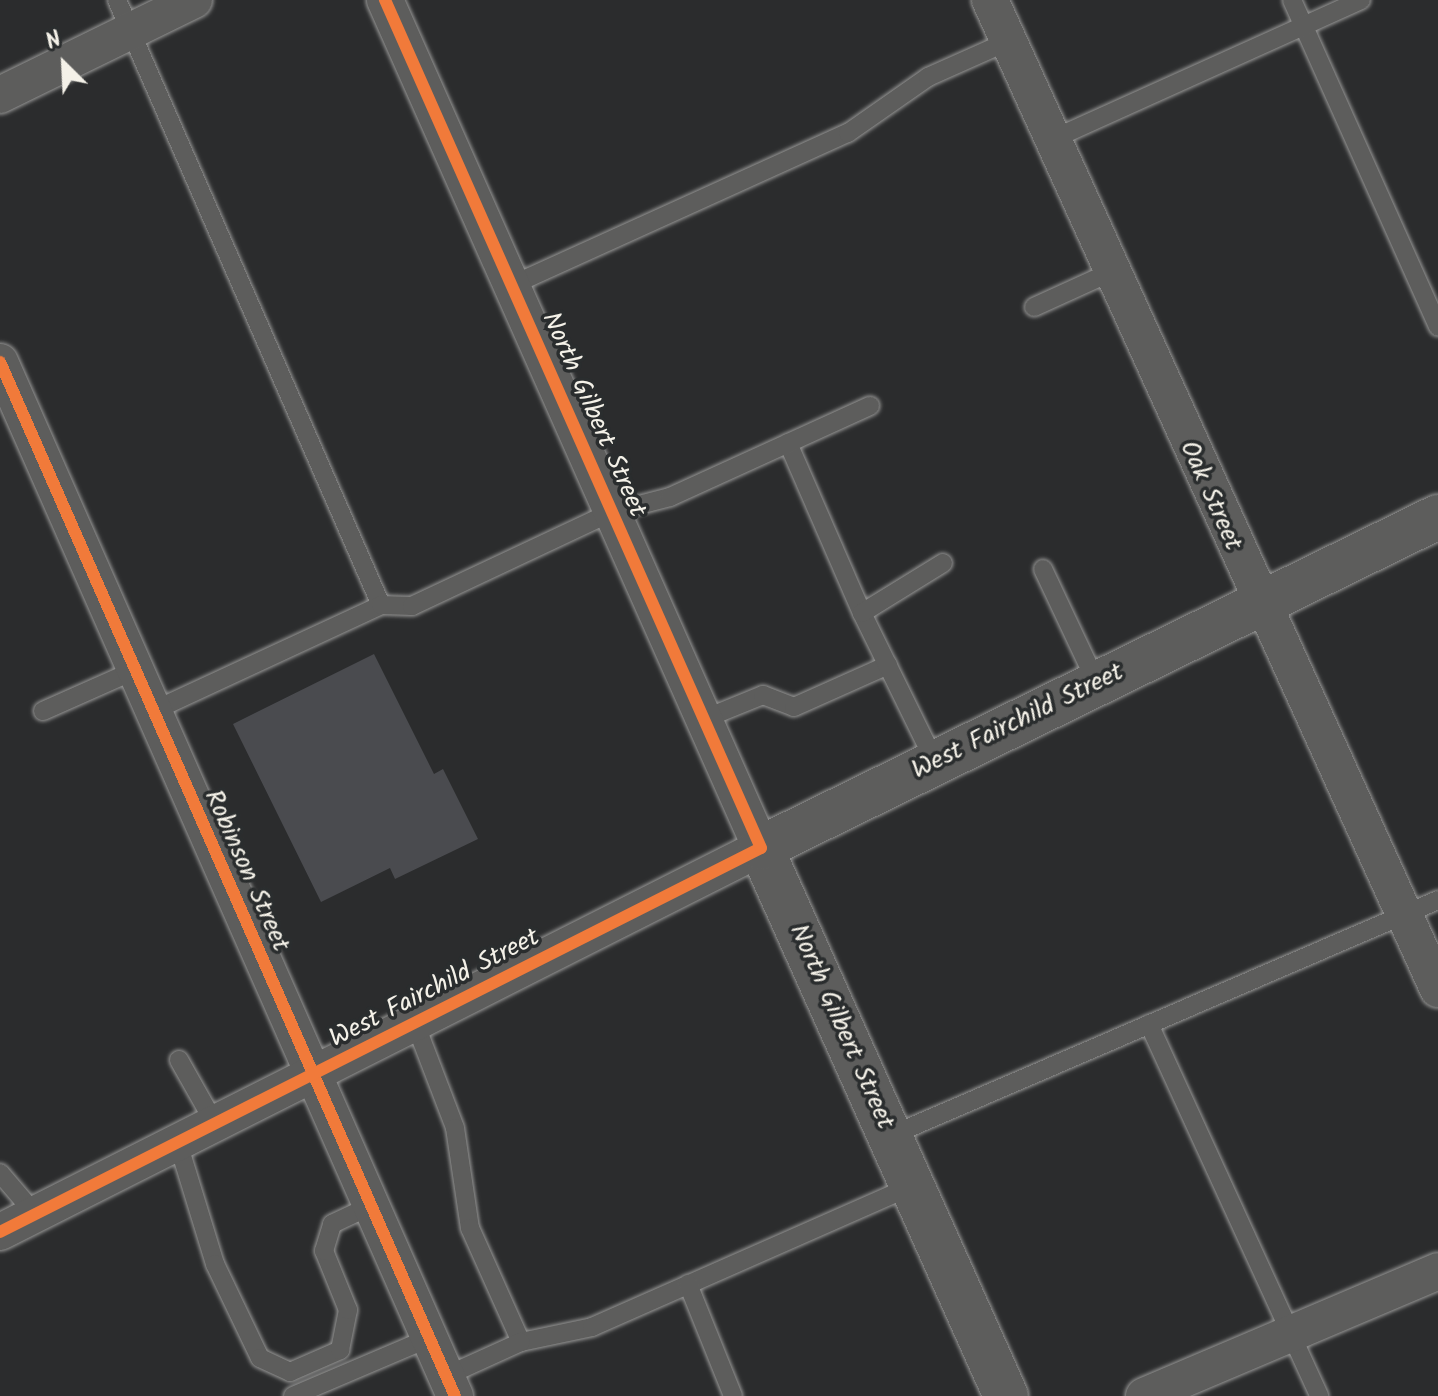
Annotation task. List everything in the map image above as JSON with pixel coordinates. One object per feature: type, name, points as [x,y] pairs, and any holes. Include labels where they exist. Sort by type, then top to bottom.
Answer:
[{"type":"main road","name":"West Fairchild Street","points":[[761,848],[1438,517]]},
{"type":"main road","name":"North Gilbert Street","points":[[761,848],[1006,1396]]},
{"type":"street","points":[[0,95],[125,15],[194,0]]},
{"type":"street","name":"North Gilbert Street","points":[[385,0],[761,848]]},
{"type":"street","name":"Oak Street","points":[[990,0],[1259,604],[1438,989]]},
{"type":"street","name":"Robinson Street","points":[[0,362],[451,1386]]},
{"type":"street","name":"West Fairchild Street","points":[[0,1232],[761,848]]},
{"type":"street","points":[[1144,1396],[1438,1271]]},
{"type":"lane","points":[[1292,0],[1438,327]]},
{"type":"lane","points":[[1053,139],[1361,0]]},
{"type":"lane","points":[[125,15],[231,273],[381,605]]},
{"type":"lane","points":[[510,286],[848,133],[928,77],[1009,41]]},
{"type":"lane","points":[[1034,307],[1113,271]]},
{"type":"lane","points":[[153,711],[381,605],[412,606],[612,512],[670,497],[870,406]]},
{"type":"lane","points":[[788,443],[862,613],[935,762]]},
{"type":"lane","points":[[862,613],[943,563]]},
{"type":"lane","points":[[1043,569],[1097,684]]},
{"type":"lane","points":[[704,719],[763,695],[794,707],[888,665]]},
{"type":"lane","points":[[43,711],[135,670]]},
{"type":"lane","points":[[890,1136],[1438,900]]},
{"type":"lane","points":[[415,1023],[455,1128],[470,1228],[521,1342]]},
{"type":"lane","points":[[1149,1024],[1319,1396]]},
{"type":"lane","points":[[179,1060],[215,1124]]},
{"type":"lane","points":[[178,1143],[215,1264],[260,1358],[290,1372],[340,1350],[348,1310],[324,1251],[332,1224],[370,1206]]},
{"type":"lane","points":[[0,1173],[35,1214]]},
{"type":"lane","points":[[451,1386],[521,1342],[592,1327],[912,1186]]},
{"type":"lane","points":[[688,1284],[733,1396]]},
{"type":"lane","points":[[293,1396],[429,1338]]},
{"type":"building","points":[[374,654],[434,774],[443,769],[478,839],[395,879],[390,868],[321,902],[233,724]]},
{"type":"cycle path","points":[[0,1232],[761,848],[385,0]]},
{"type":"cycle path","points":[[0,362],[455,1396]]}]
